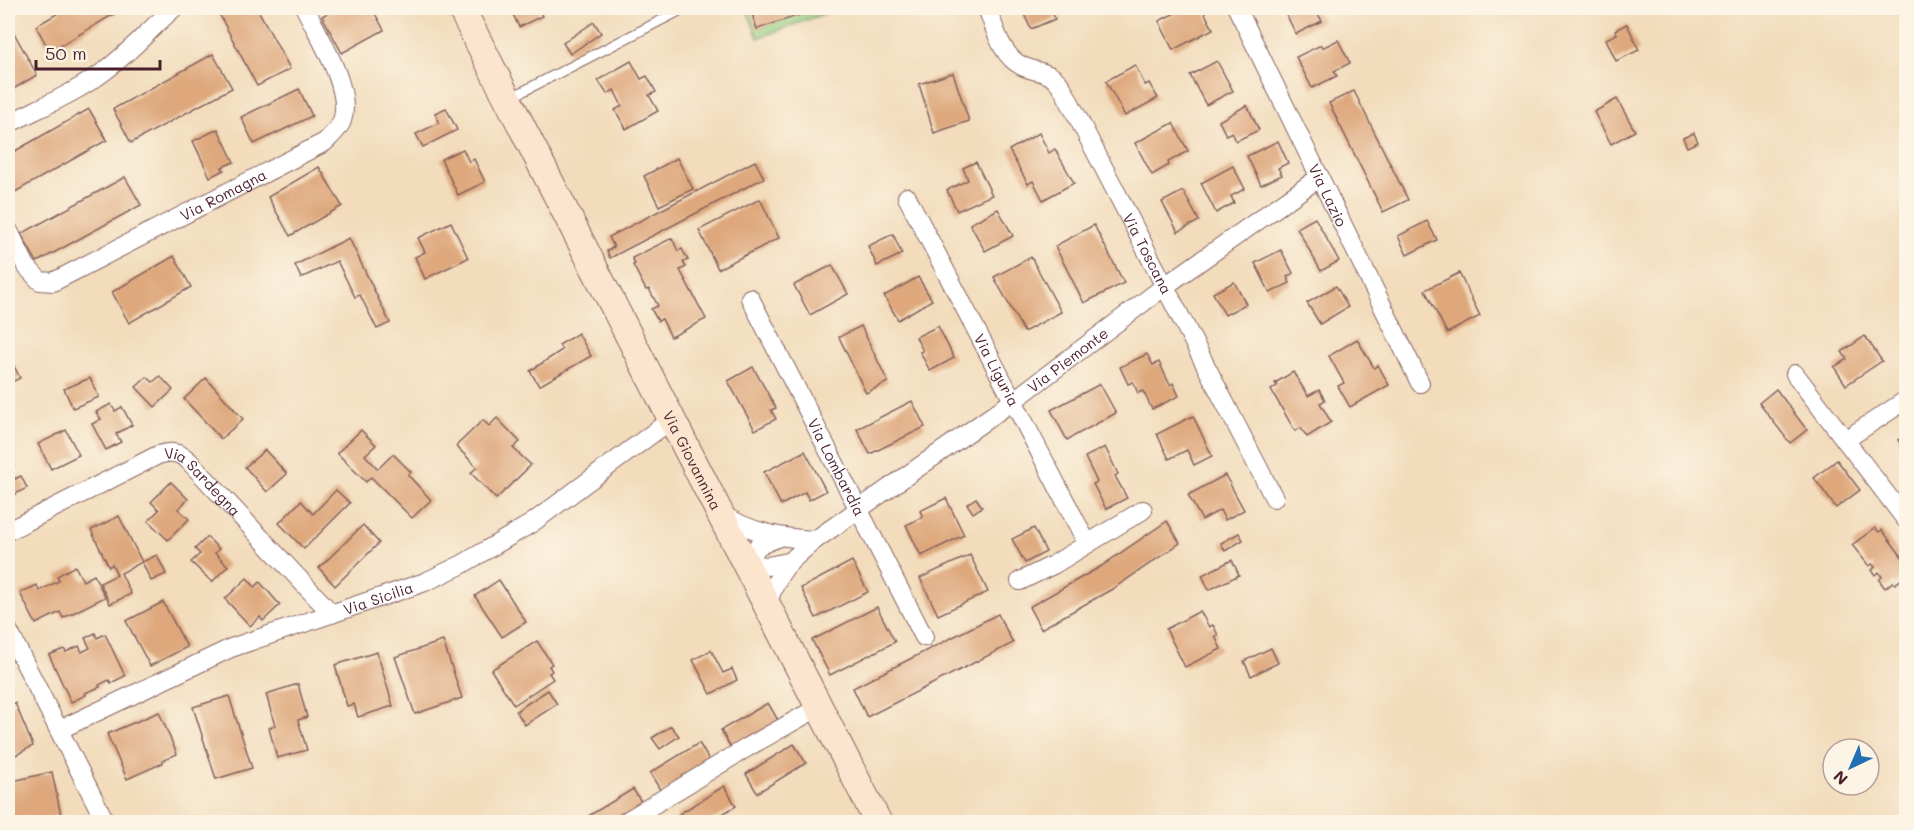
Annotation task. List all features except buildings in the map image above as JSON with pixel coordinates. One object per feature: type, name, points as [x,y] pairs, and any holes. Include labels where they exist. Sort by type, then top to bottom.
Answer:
[{"type":"street","points":[[8,124],[97,77],[174,8]]},
{"type":"street","name":"Via Romagna","points":[[8,229],[31,273],[40,281],[53,282],[325,142],[341,125],[344,101],[331,61],[305,8]]},
{"type":"street","name":"Via Giovannina","points":[[461,8],[878,822]]},
{"type":"street","name":"Via Toscana","points":[[987,8],[1011,58],[1022,66],[1048,74],[1062,87],[1274,498]]},
{"type":"street","name":"Via Lazio","points":[[1237,8],[1420,383]]},
{"type":"street","name":"Via Piemonte","points":[[767,605],[775,582],[788,562],[815,540],[1013,401],[1165,286],[1320,177]]},
{"type":"street","name":"Via Liguria","points":[[907,197],[1087,543]]},
{"type":"street","name":"Via Lombardia","points":[[750,298],[924,637]]},
{"type":"street","points":[[1795,374],[1906,520]]},
{"type":"street","points":[[1845,440],[1906,400]]},
{"type":"street","name":"Via Sicilia","points":[[59,730],[231,648],[425,582],[505,540],[548,512],[672,419]]},
{"type":"street","name":"Via Sardegna","points":[[8,531],[158,455],[166,452],[178,453],[189,461],[332,614]]},
{"type":"street","points":[[1020,581],[1053,565],[1143,510]]},
{"type":"street","points":[[719,512],[746,527],[779,537],[815,540]]},
{"type":"street","points":[[779,537],[758,546],[746,564],[767,566],[788,562]]},
{"type":"street","points":[[8,630],[105,821]]},
{"type":"street","points":[[626,822],[748,747],[819,707]]},
{"type":"lane","points":[[508,99],[685,8]]},
{"type":"green space","points":[[746,8],[839,8],[758,38]]}]
